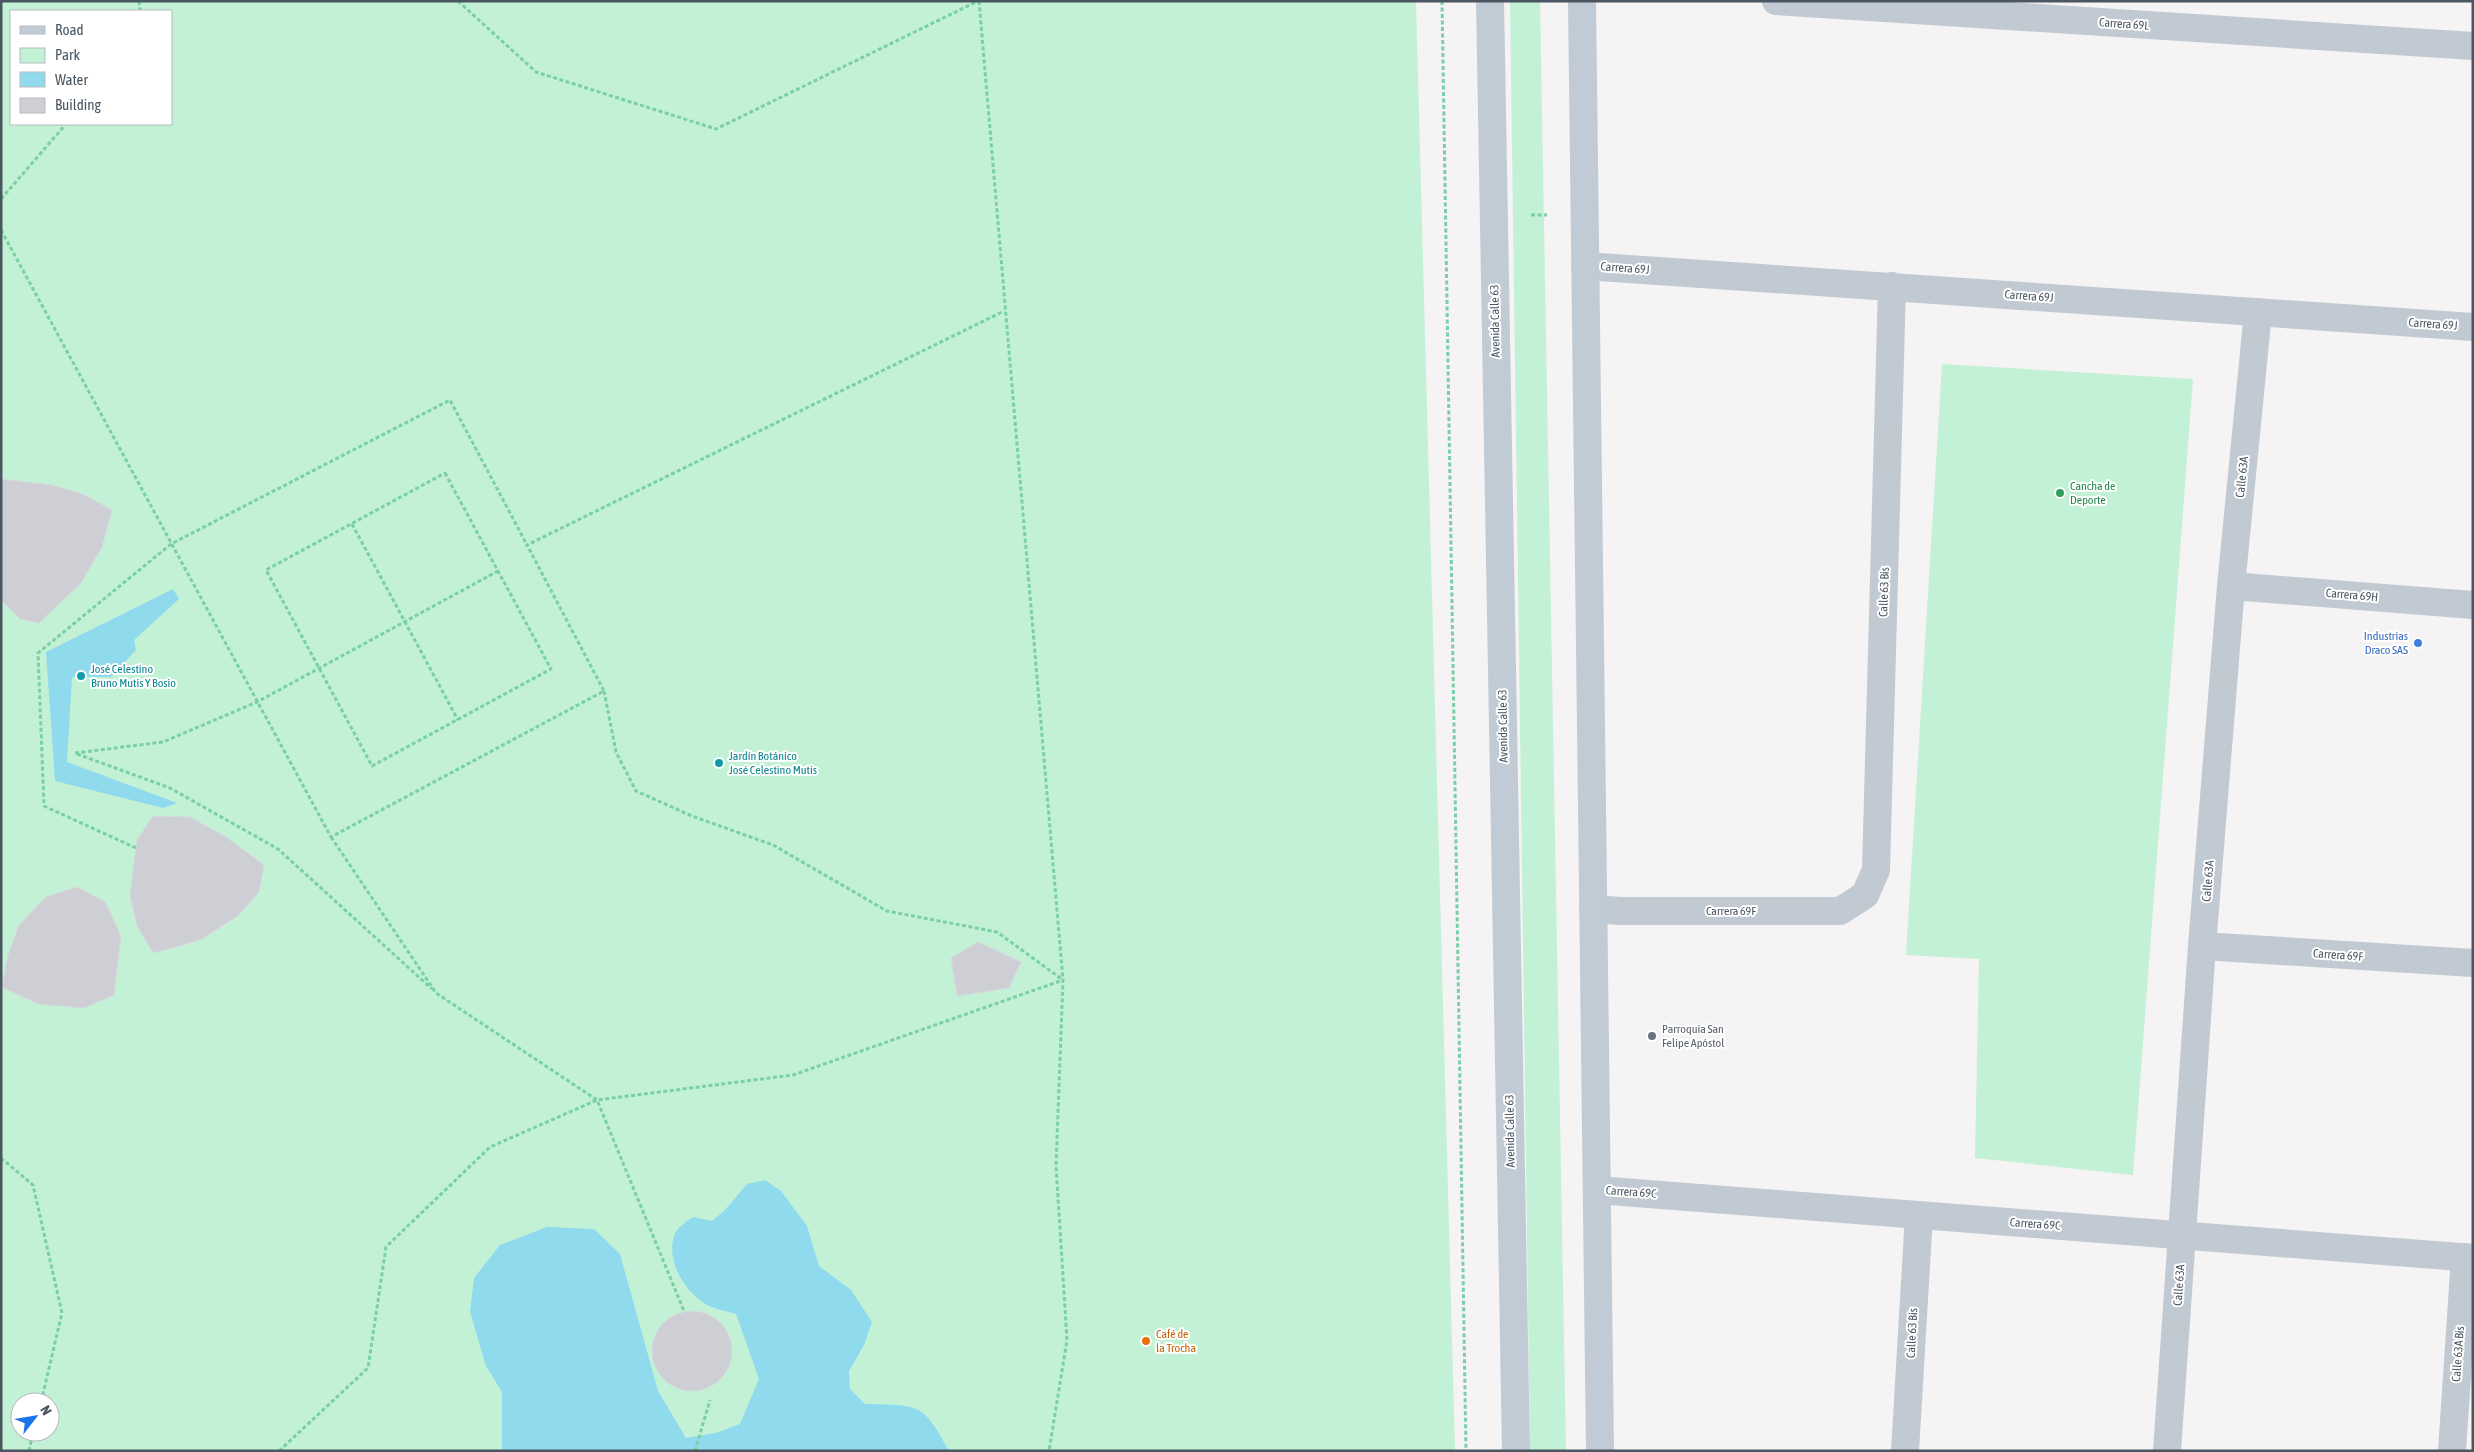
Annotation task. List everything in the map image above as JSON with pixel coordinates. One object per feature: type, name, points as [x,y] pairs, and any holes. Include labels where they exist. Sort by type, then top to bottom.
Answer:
[{"type":"main road","name":"Avenida Calle 63","points":[[1490,1],[1516,1451]]},
{"type":"main road","points":[[1582,1],[1600,1451]]},
{"type":"street","name":"Carrera 69L","points":[[1776,1],[2137,13],[2473,46]]},
{"type":"street","name":"Carrera 69J","points":[[1585,266],[2473,327]]},
{"type":"street","name":"Calle 63 Bis","points":[[1865,895],[1876,870],[1892,286]]},
{"type":"street","name":"Calle 63A","points":[[2167,1451],[2202,946],[2231,586],[2258,312]]},
{"type":"street","name":"Carrera 69H","points":[[2231,586],[2473,605]]},
{"type":"street","name":"Carrera 69F","points":[[1593,909],[1620,911],[1840,911],[1865,895]]},
{"type":"street","name":"Carrera 69F","points":[[2202,946],[2473,963]]},
{"type":"street","name":"Carrera 69C","points":[[1597,1190],[2469,1257]]},
{"type":"street","name":"Calle 63 Bis","points":[[1905,1451],[1919,1215]]},
{"type":"street","name":"Calle 63A Bis","points":[[2452,1451],[2469,1257]]},
{"type":"path","points":[[458,1],[536,72],[716,129],[978,1],[1063,980],[1056,1166],[1067,1340],[1049,1451]]},
{"type":"path","points":[[1442,1],[1466,1451]]},
{"type":"path","points":[[1,199],[65,125]]},
{"type":"path","points":[[1493,215],[1585,215]]},
{"type":"path","points":[[1,230],[331,837],[436,993]]},
{"type":"path","points":[[527,545],[1004,311]]},
{"type":"path","points":[[136,848],[44,806],[38,652],[171,544],[450,400],[604,691],[616,752],[636,791],[692,816],[773,845],[888,911],[997,932],[1063,980]]},
{"type":"path","points":[[446,473],[551,670],[372,766],[266,570],[352,524],[446,473]]},
{"type":"path","points":[[352,524],[458,720]]},
{"type":"path","points":[[498,571],[257,702],[163,742],[75,754],[170,788],[278,849],[436,993],[597,1100],[684,1311]]},
{"type":"path","points":[[331,837],[604,691]]},
{"type":"path","points":[[280,1451],[368,1368],[386,1247],[490,1147],[597,1100],[793,1075],[1063,980]]},
{"type":"path","points":[[1,1158],[32,1185],[62,1313],[43,1392]]},
{"type":"path","points":[[695,1451],[710,1400]]},
{"type":"green space","name":"Jardín Botánico José Celestino Mutis","points":[[1,1],[1416,1],[1455,1451],[1,1451]]},
{"type":"green space","points":[[1510,1],[1540,1],[1566,1451],[1530,1451]]},
{"type":"green space","points":[[1942,364],[2193,379],[2133,1175],[1975,1158],[1979,959],[1906,955]]},
{"type":"water","points":[[173,589],[179,599],[134,640],[136,650],[111,677],[72,677],[67,762],[177,803],[163,808],[55,781],[46,652]]},
{"type":"water","points":[[765,1180],[781,1191],[807,1226],[819,1266],[851,1290],[872,1322],[864,1345],[849,1371],[850,1389],[865,1404],[908,1406],[925,1415],[949,1451],[502,1451],[502,1392],[486,1366],[470,1312],[474,1278],[500,1245],[547,1227],[594,1229],[620,1254],[658,1391],[686,1438],[716,1433],[740,1424],[759,1379],[736,1314],[707,1305],[691,1292],[675,1266],[672,1246],[675,1233],[679,1227],[693,1217],[712,1221],[725,1210],[747,1184]]},
{"type":"building","points":[[1,479],[52,485],[83,494],[112,510],[102,547],[81,583],[39,623],[20,619],[1,600]]},
{"type":"building","points":[[153,816],[190,817],[226,837],[264,865],[259,892],[238,916],[200,940],[153,953],[137,926],[130,895],[137,840]]},
{"type":"building","points":[[77,887],[105,902],[121,936],[114,995],[84,1008],[38,1004],[2,987],[8,955],[19,925],[46,897]]},
{"type":"building","points":[[978,942],[1021,962],[1009,988],[957,996],[951,958]]},
{"type":"building","points":[[692,1311],[707,1314],[720,1323],[729,1336],[732,1351],[729,1366],[720,1379],[707,1388],[692,1391],[677,1388],[664,1379],[655,1366],[652,1351],[655,1336],[664,1323],[677,1314]]},
{"type":"place","name":"Cancha de Deporte","points":[[2060,493]]},
{"type":"place","name":"Industrias Draco SAS","points":[[2418,643]]},
{"type":"place","name":"José Celestino Bruno Mutis Y Bosio","points":[[81,676]]},
{"type":"place","name":"Jardín Botánico José Celestino Mutis","points":[[719,763]]},
{"type":"place","name":"Parroquia San Felipe Apóstol","points":[[1652,1036]]},
{"type":"place","name":"Café de la Trocha","points":[[1146,1341]]}]
